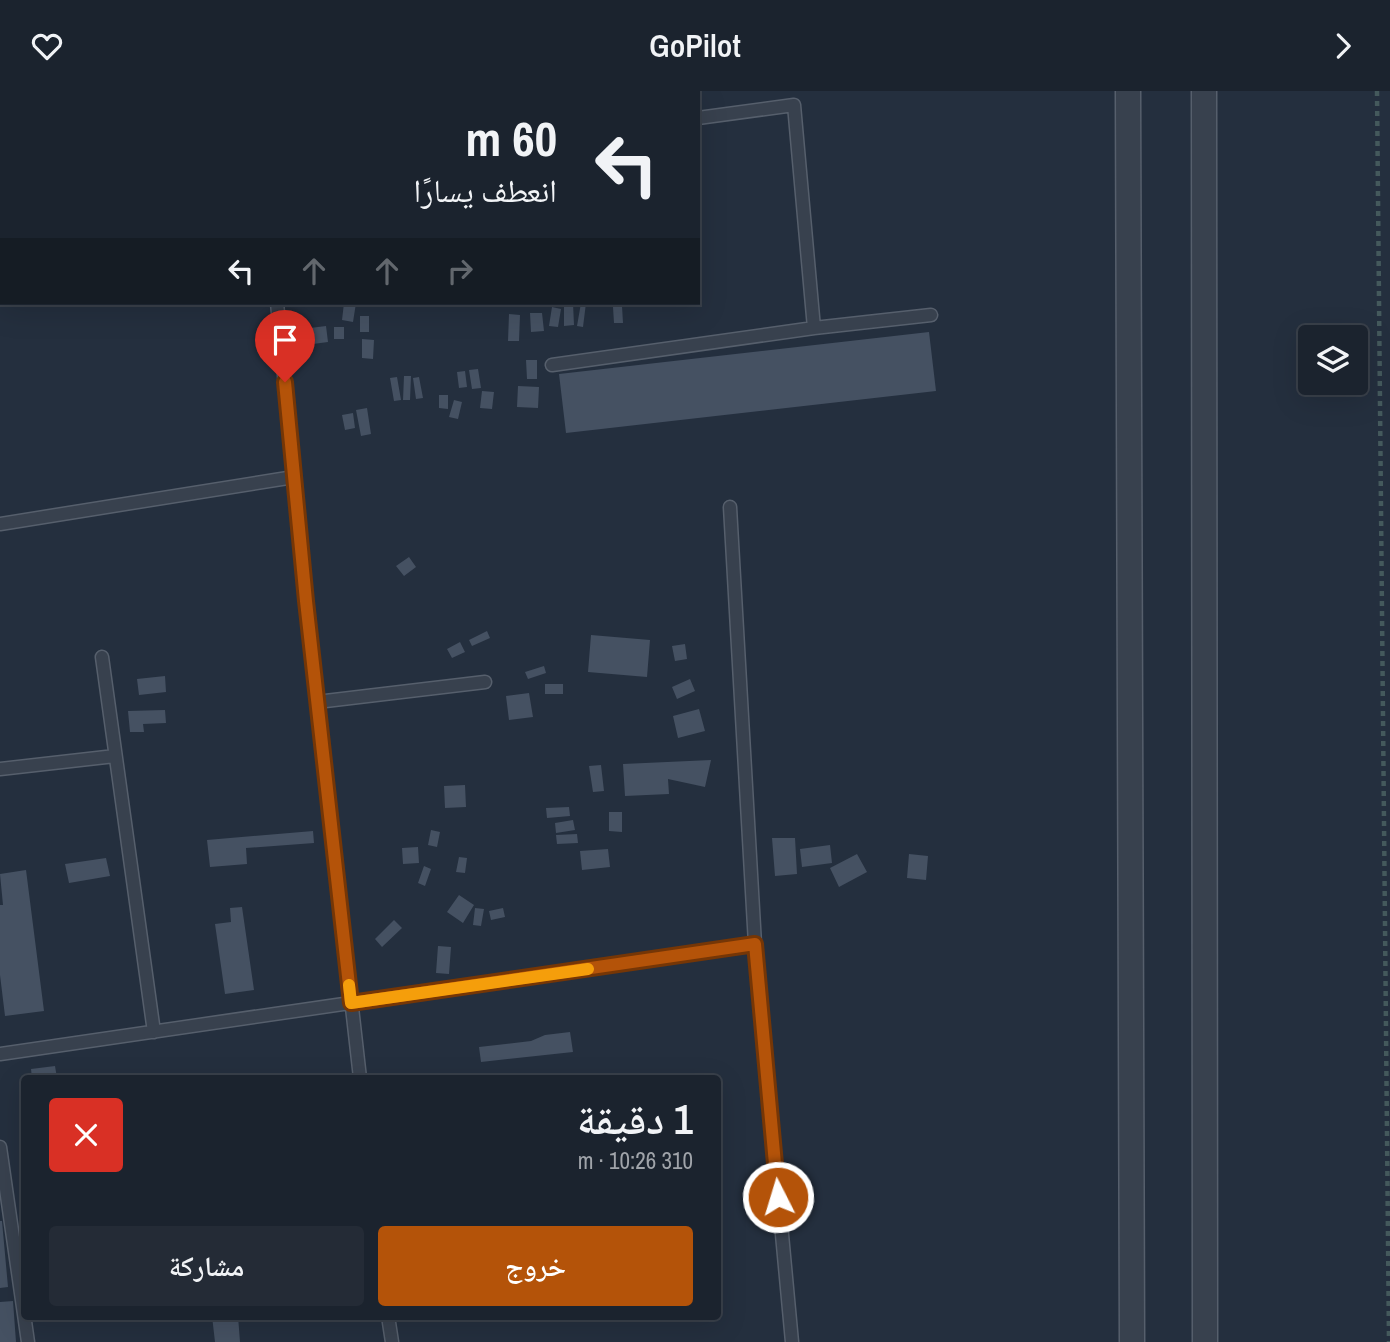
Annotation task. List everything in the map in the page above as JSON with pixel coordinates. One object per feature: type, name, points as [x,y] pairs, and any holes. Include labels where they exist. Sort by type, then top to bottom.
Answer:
[{"type":"street","points":[[1128,91],[1132,1342]]},
{"type":"street","points":[[1204,91],[1205,1342]]},
{"type":"lane","points":[[700,118],[794,105],[814,328]]},
{"type":"lane","points":[[277,305],[317,702],[360,1075]]},
{"type":"lane","points":[[552,365],[814,328],[931,315]]},
{"type":"lane","points":[[0,524],[294,477]]},
{"type":"lane","points":[[730,507],[755,944],[792,1342]]},
{"type":"lane","points":[[102,657],[154,1032]]},
{"type":"lane","points":[[317,702],[485,682]]},
{"type":"lane","points":[[0,769],[116,756]]},
{"type":"lane","points":[[0,1054],[755,944]]},
{"type":"lane","points":[[0,1147],[21,1293]]},
{"type":"lane","points":[[25,1320],[28,1342]]},
{"type":"lane","points":[[388,1320],[391,1342]]},
{"type":"path","points":[[1377,91],[1389,1342]]},
{"type":"building","points":[[344,305],[356,305],[353,322],[342,320]]},
{"type":"building","points":[[564,305],[573,305],[574,325],[564,326]]},
{"type":"building","points":[[581,305],[586,305],[583,327],[577,326]]},
{"type":"building","points":[[622,306],[623,323],[614,323],[613,307]]},
{"type":"building","points":[[552,307],[561,309],[558,327],[549,326]]},
{"type":"building","points":[[530,313],[542,313],[544,331],[531,332]]},
{"type":"building","points":[[509,314],[520,315],[519,341],[508,341]]},
{"type":"building","points":[[360,316],[369,316],[369,332],[360,332]]},
{"type":"building","points":[[326,326],[328,342],[313,344],[310,328]]},
{"type":"building","points":[[334,327],[344,327],[344,339],[334,339]]},
{"type":"building","points":[[929,332],[936,391],[566,433],[559,374]]},
{"type":"building","points":[[362,339],[374,340],[373,359],[362,358]]},
{"type":"building","points":[[526,360],[537,360],[537,379],[527,379]]},
{"type":"building","points":[[478,369],[481,388],[472,389],[469,370]]},
{"type":"building","points":[[465,371],[467,387],[459,388],[457,372]]},
{"type":"building","points":[[404,376],[411,376],[410,400],[403,400]]},
{"type":"building","points":[[397,377],[401,400],[394,401],[390,378]]},
{"type":"building","points":[[419,377],[423,398],[416,399],[413,378]]},
{"type":"building","points":[[518,386],[539,387],[538,408],[517,407]]},
{"type":"building","points":[[482,391],[494,392],[492,409],[480,408]]},
{"type":"building","points":[[439,395],[448,395],[448,409],[439,408]]},
{"type":"building","points":[[454,400],[462,402],[458,419],[449,417]]},
{"type":"building","points":[[367,408],[371,434],[361,436],[356,410]]},
{"type":"building","points":[[353,413],[355,428],[345,430],[342,415]]},
{"type":"building","points":[[409,557],[416,567],[404,576],[396,566]]},
{"type":"building","points":[[487,631],[490,638],[472,646],[469,640]]},
{"type":"building","points":[[591,635],[650,640],[647,677],[588,672]]},
{"type":"building","points":[[460,642],[465,652],[452,658],[447,649]]},
{"type":"building","points":[[685,644],[687,659],[675,661],[672,646]]},
{"type":"building","points":[[544,666],[546,673],[528,679],[525,672]]},
{"type":"building","points":[[165,676],[166,692],[139,695],[137,679]]},
{"type":"building","points":[[690,679],[695,691],[677,699],[672,687]]},
{"type":"building","points":[[545,684],[563,684],[563,694],[545,694]]},
{"type":"building","points":[[529,693],[533,717],[509,720],[506,696]]},
{"type":"building","points":[[699,709],[705,731],[678,738],[673,716]]},
{"type":"building","points":[[165,710],[166,723],[143,724],[144,732],[130,732],[128,711]]},
{"type":"building","points":[[711,760],[705,787],[668,779],[669,794],[625,796],[623,764]]},
{"type":"building","points":[[601,765],[604,791],[593,792],[589,766]]},
{"type":"building","points":[[465,785],[466,807],[445,808],[444,786]]},
{"type":"building","points":[[569,807],[570,816],[547,818],[546,808]]},
{"type":"building","points":[[609,812],[622,812],[622,832],[609,831]]},
{"type":"building","points":[[573,820],[575,830],[556,833],[555,823]]},
{"type":"building","points":[[431,830],[440,832],[437,847],[428,845]]},
{"type":"building","points":[[313,831],[314,843],[246,848],[247,864],[210,867],[207,840]]},
{"type":"building","points":[[577,834],[578,843],[557,844],[556,835]]},
{"type":"building","points":[[772,838],[795,838],[797,874],[775,876]]},
{"type":"building","points":[[830,845],[832,863],[802,867],[800,849]]},
{"type":"building","points":[[418,847],[419,863],[403,864],[402,848]]},
{"type":"building","points":[[608,849],[610,867],[582,870],[580,851]]},
{"type":"building","points":[[857,854],[867,872],[839,887],[830,868]]},
{"type":"building","points":[[909,854],[928,856],[926,880],[907,878]]},
{"type":"building","points":[[459,857],[467,858],[465,873],[456,872]]},
{"type":"building","points":[[106,858],[110,876],[69,883],[65,864]]},
{"type":"building","points":[[424,866],[431,869],[425,886],[418,883]]},
{"type":"building","points":[[26,870],[44,1011],[5,1016],[0,975],[0,905],[3,905],[0,874]]},
{"type":"building","points":[[459,895],[474,905],[463,923],[447,912]]},
{"type":"building","points":[[242,907],[254,990],[225,994],[215,924],[231,922],[230,908]]},
{"type":"building","points":[[475,908],[484,909],[481,926],[473,925]]},
{"type":"building","points":[[503,908],[505,917],[491,920],[489,911]]},
{"type":"building","points":[[394,920],[402,928],[382,947],[375,939]]},
{"type":"building","points":[[438,946],[451,947],[449,974],[436,973]]},
{"type":"building","points":[[570,1032],[573,1052],[481,1062],[479,1047],[531,1041],[545,1035]]},
{"type":"building","points":[[55,1066],[56,1075],[32,1075],[31,1069]]},
{"type":"building","points":[[0,1221],[8,1287],[0,1288]]},
{"type":"building","points":[[13,1301],[16,1342],[0,1342],[0,1302]]},
{"type":"building","points":[[212,1320],[238,1320],[240,1342],[215,1342]]},
{"type":"slow traffic","points":[[349,985],[351,1003],[588,969]]},
{"type":"route","points":[[285,382],[306,601],[351,1003],[755,944],[778,1197]]}]
